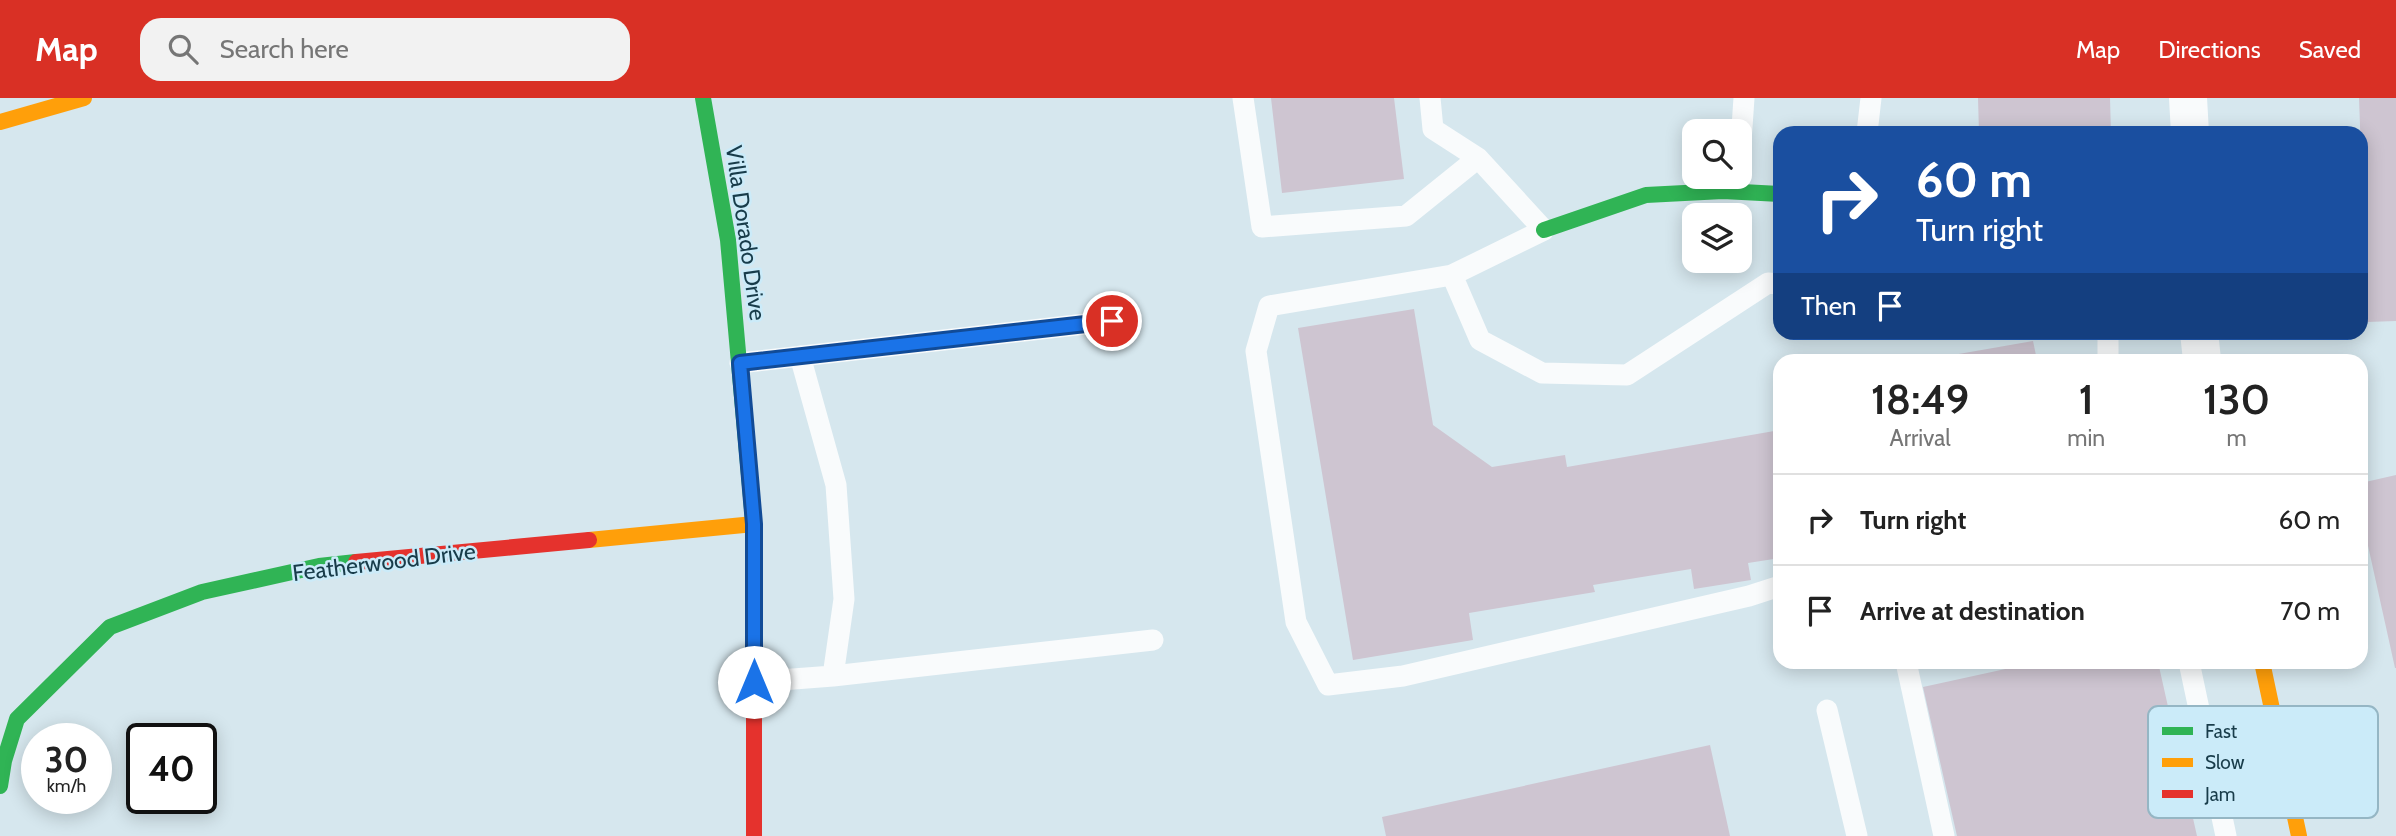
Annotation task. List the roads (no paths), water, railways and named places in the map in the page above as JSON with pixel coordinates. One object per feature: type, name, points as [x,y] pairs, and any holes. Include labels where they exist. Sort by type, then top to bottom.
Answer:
[{"type":"street","points":[[0,122],[83,98]]},
{"type":"street","name":"Villa Dorado Drive","points":[[703,98],[728,240],[754,524],[754,836]]},
{"type":"street","points":[[2188,98],[2190,126]]},
{"type":"street","points":[[1752,187],[1773,192]]},
{"type":"street","points":[[1544,230],[1646,195],[1696,189]]},
{"type":"street","name":"Featherwood Drive","points":[[0,786],[9,716],[110,627],[202,592],[319,566],[754,524]]},
{"type":"street","points":[[2264,669],[2272,706]]},
{"type":"street","points":[[2296,818],[2300,836]]},
{"type":"lane","points":[[1243,98],[1262,227],[1406,216],[1478,158]]},
{"type":"lane","points":[[1430,98],[1433,129],[1478,158],[1544,230],[1452,275],[1269,306],[1256,351],[1296,622],[1328,685],[1403,676],[1773,588]]},
{"type":"lane","points":[[1743,119],[1745,98]]},
{"type":"lane","points":[[1868,126],[1871,98]]},
{"type":"lane","points":[[1452,275],[1479,340],[1542,373],[1554,374],[1627,375],[1768,283],[1773,283]]},
{"type":"lane","points":[[740,363],[1112,321]]},
{"type":"lane","points":[[800,356],[836,485],[844,599],[833,676]]},
{"type":"lane","points":[[754,682],[833,676],[1153,640]]},
{"type":"lane","points":[[1908,669],[1944,836]]},
{"type":"lane","points":[[2191,669],[2199,706]]},
{"type":"lane","points":[[1827,710],[1857,836]]},
{"type":"lane","points":[[2223,818],[2227,836]]}]
